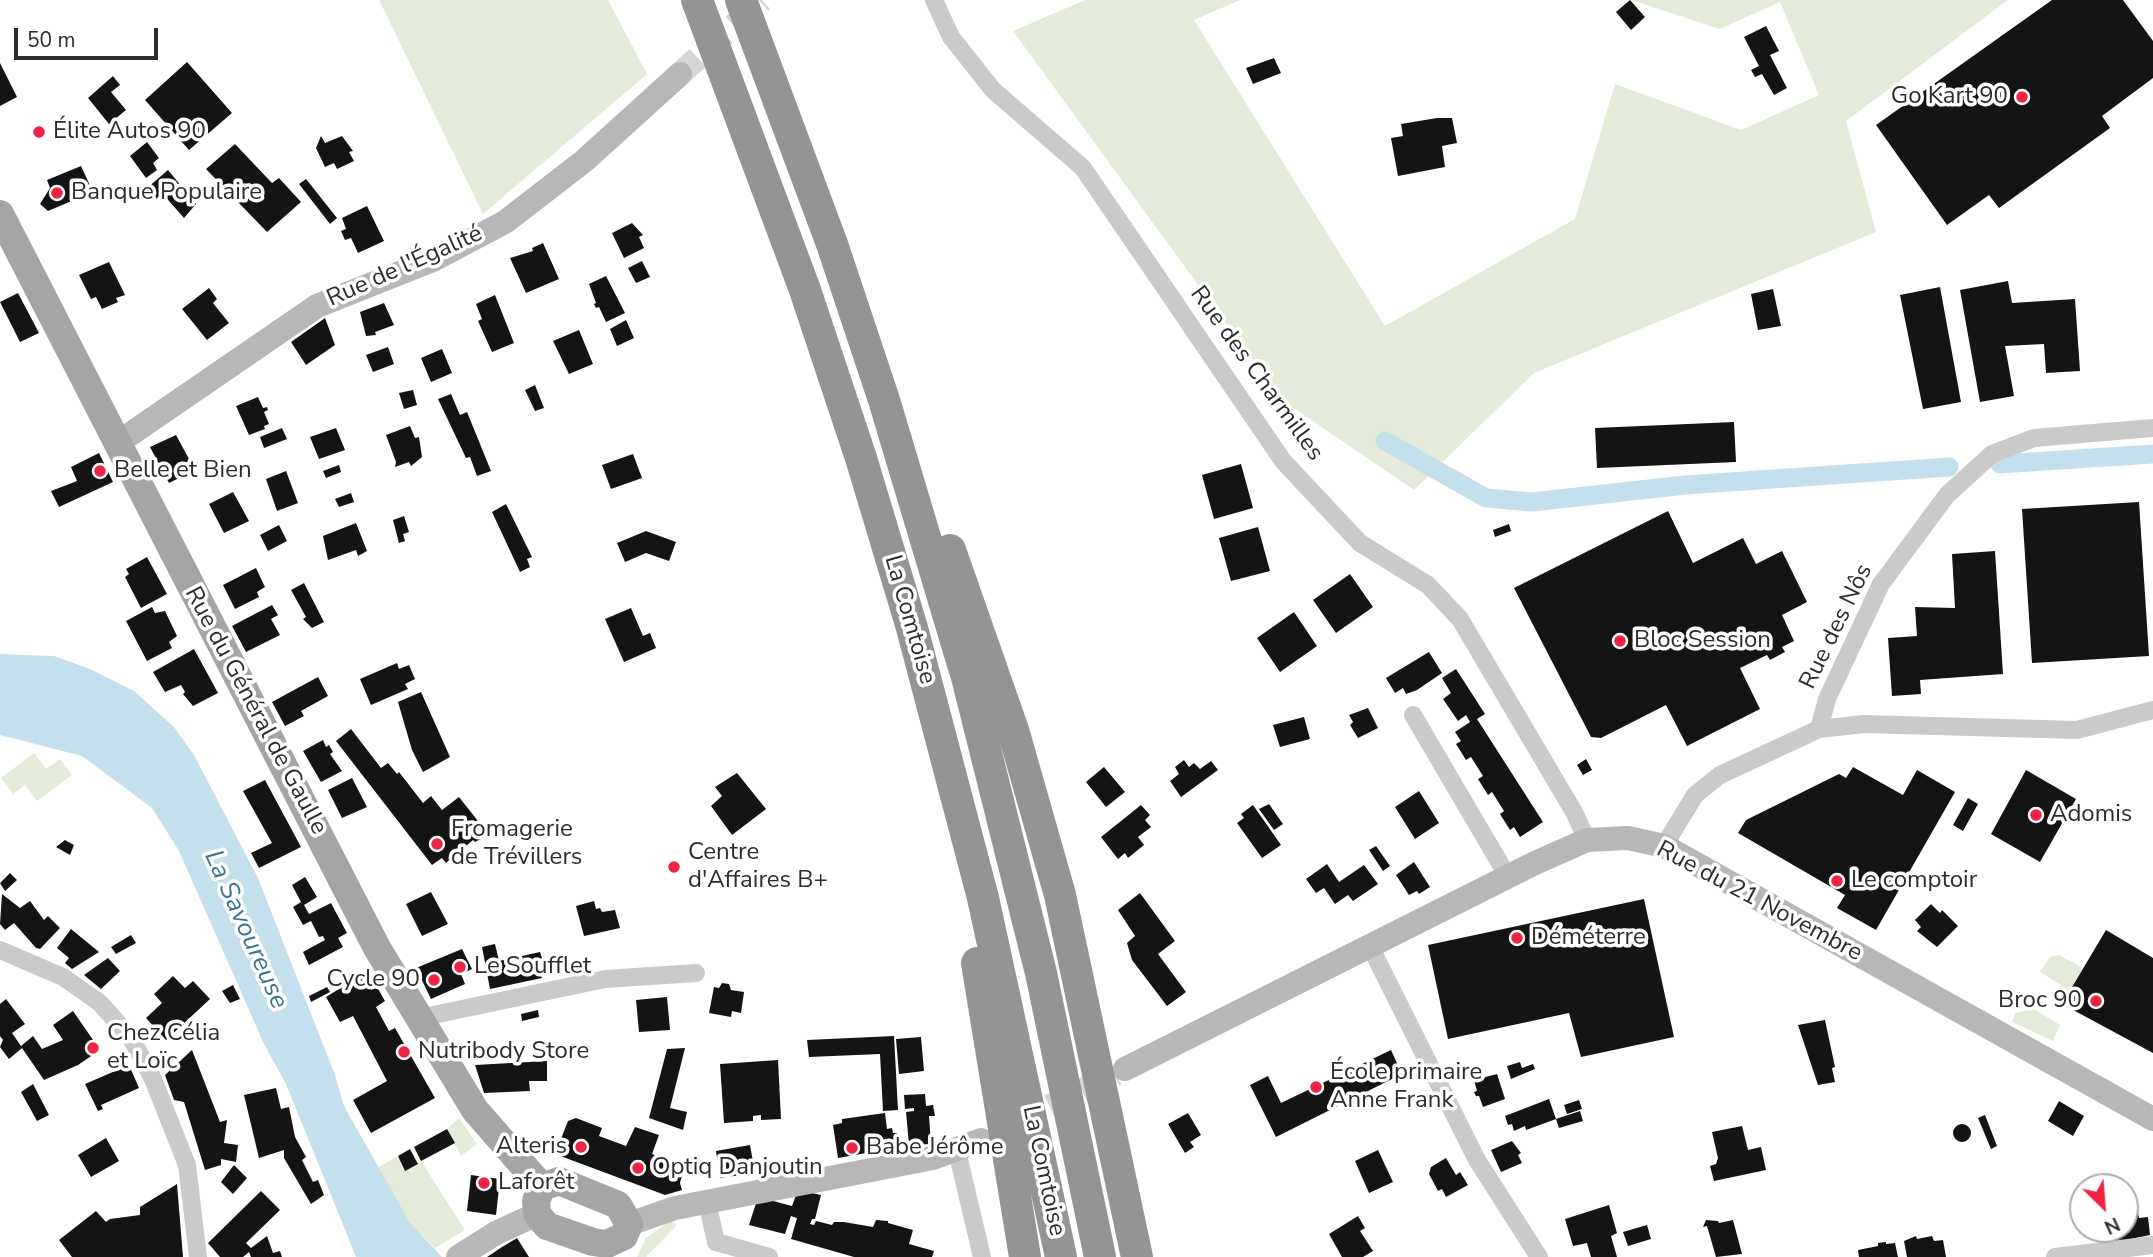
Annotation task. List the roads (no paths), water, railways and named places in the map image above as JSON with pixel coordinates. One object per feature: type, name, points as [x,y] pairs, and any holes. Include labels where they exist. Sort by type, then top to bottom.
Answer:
[{"type":"highway","name":"La Comtoise","points":[[697,0],[805,290],[861,458],[912,628],[983,898],[1061,1257]]},
{"type":"highway","name":"La Comtoise","points":[[741,0],[849,295],[930,550],[989,759],[1041,974],[1100,1257]]},
{"type":"highway","points":[[849,295],[975,616],[1031,787],[1072,947],[1137,1257]]},
{"type":"highway","points":[[912,628],[983,994],[1025,1257]]},
{"type":"main road","name":"Rue du Général de Gaulle","points":[[0,214],[377,948],[475,1110],[539,1201],[547,1226],[608,1250]]},
{"type":"main road","points":[[539,1201],[559,1181],[618,1205],[629,1224],[624,1237],[608,1250]]},
{"type":"street","name":"Rue des Charmilles","points":[[934,0],[951,37],[993,90],[1083,168],[1283,461],[1360,543],[1428,584],[1460,619],[1574,812],[1587,840]]},
{"type":"street","name":"Rue de l'Égalité","points":[[116,444],[317,306],[435,259],[505,222],[584,161],[680,74]]},
{"type":"street","name":"Rue des Nôs","points":[[1819,729],[1827,699],[1881,584],[1947,495],[1992,454],[2034,438],[2153,428]]},
{"type":"street","name":"Rue des Nôs","points":[[1664,846],[1695,795],[1720,775],[1819,729],[1863,724],[2077,730],[2153,710]]},
{"type":"street","points":[[1413,715],[1508,877]]},
{"type":"street","name":"Rue du 21 Novembre","points":[[1125,1069],[1587,840],[1628,838],[1664,846],[2153,1119]]},
{"type":"street","points":[[1371,948],[1477,1160],[1539,1257]]},
{"type":"street","points":[[0,950],[63,977],[100,1003],[131,1038],[153,1079],[187,1165],[198,1257]]},
{"type":"street","points":[[419,1018],[605,979],[696,973]]},
{"type":"street","points":[[629,1224],[676,1208],[957,1151],[981,1140]]},
{"type":"street","points":[[957,1151],[982,1257]]},
{"type":"street","points":[[458,1257],[539,1201]]},
{"type":"street","points":[[707,1202],[716,1242],[769,1257]]},
{"type":"street","points":[[2055,1257],[2153,1245]]},
{"type":"water","name":"La Savoureuse","points":[[0,654],[54,656],[90,669],[134,691],[174,727],[194,755],[258,878],[335,1075],[344,1106],[409,1221],[442,1257],[356,1257],[286,1084],[264,1044],[179,851],[152,808],[82,756],[0,735]]},
{"type":"waterway","points":[[1385,441],[1486,498],[1532,502],[1685,485],[1949,467]]},
{"type":"waterway","points":[[2000,464],[2153,454]]},
{"type":"tunnel","points":[[680,74],[762,0]]},
{"type":"tunnel","points":[[1017,1122],[1116,1074]]},
{"type":"place","name":"Go Kart 90","points":[[2022,97]]},
{"type":"place","name":"Élite Autos 90","points":[[39,132]]},
{"type":"place","name":"Banque Populaire","points":[[57,193]]},
{"type":"place","name":"Belle et Bien","points":[[100,471]]},
{"type":"place","name":"Bloc Session","points":[[1620,641]]},
{"type":"place","name":"Adomis","points":[[2036,815]]},
{"type":"place","name":"Fromagerie de Trévillers","points":[[437,844]]},
{"type":"place","name":"Centre d'Affaires B+","points":[[674,867]]},
{"type":"place","name":"Le comptoir","points":[[1837,881]]},
{"type":"place","name":"Déméterre","points":[[1517,938]]},
{"type":"place","name":"Le Soufflet","points":[[460,967]]},
{"type":"place","name":"Cycle 90","points":[[434,980]]},
{"type":"place","name":"Broc 90","points":[[2096,1001]]},
{"type":"place","name":"Chez Célia et Loïc","points":[[93,1048]]},
{"type":"place","name":"Nutribody Store","points":[[404,1052]]},
{"type":"place","name":"École primaire Anne Frank","points":[[1316,1087]]},
{"type":"place","name":"Alteris","points":[[581,1147]]},
{"type":"place","name":"Babe Jérôme","points":[[852,1148]]},
{"type":"place","name":"Optiq Danjoutin","points":[[638,1168]]},
{"type":"place","name":"Laforêt","points":[[484,1183]]}]
